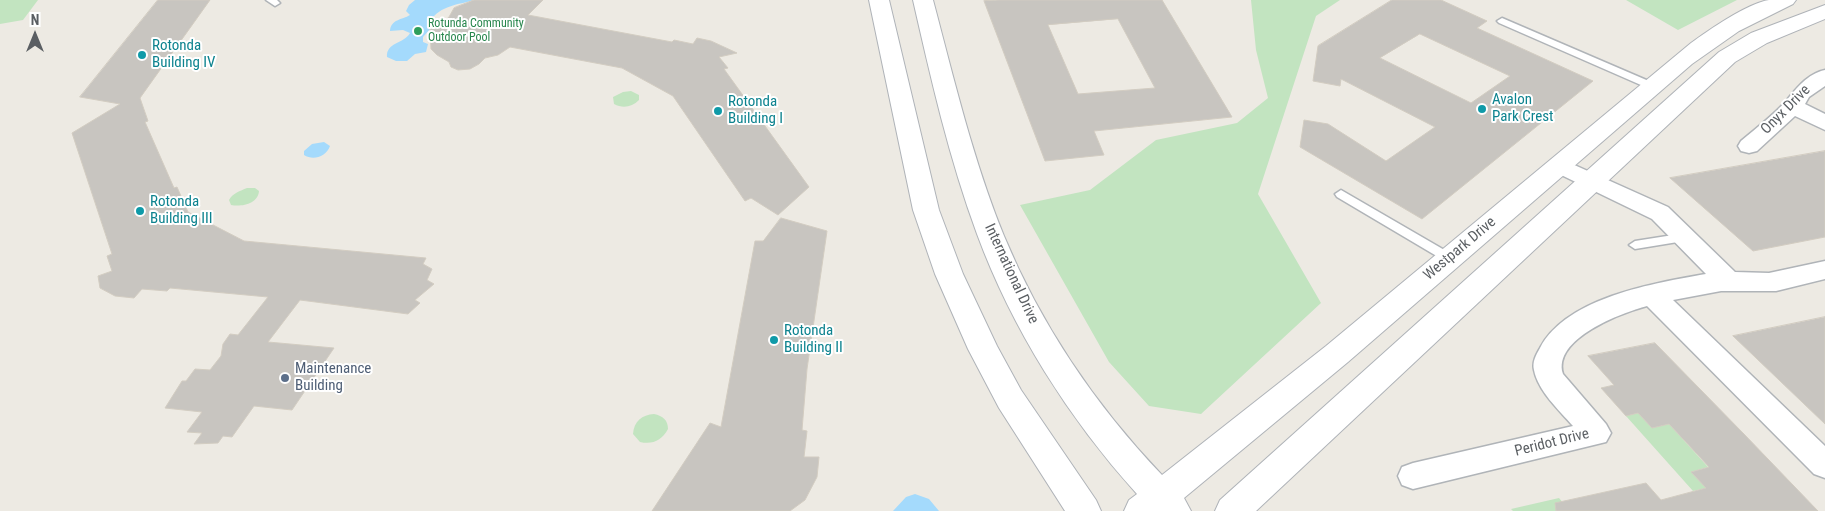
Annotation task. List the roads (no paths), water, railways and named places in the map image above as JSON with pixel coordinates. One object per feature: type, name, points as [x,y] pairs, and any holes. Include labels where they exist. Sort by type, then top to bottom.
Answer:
[{"type":"street","points":[[879,0],[926,210],[949,274],[983,350],[1010,399],[1084,511]]},
{"type":"street","name":"International Drive","points":[[923,0],[970,177],[1007,272],[1042,339],[1097,423],[1159,506]]},
{"type":"street","name":"Westpark Drive","points":[[1159,506],[1449,258],[1654,88],[1677,64],[1702,44],[1756,11],[1786,0]]},
{"type":"street","points":[[1232,511],[1726,57],[1758,38],[1825,11]]},
{"type":"street","name":"Onyx Drive","points":[[1749,146],[1793,106],[1802,93],[1825,76]]},
{"type":"street","points":[[1793,106],[1825,123]]},
{"type":"street","points":[[1561,166],[1660,213],[1728,281]]},
{"type":"street","name":"Peridot Drive","points":[[1413,476],[1596,434],[1548,375],[1547,360],[1550,352],[1566,334],[1591,317],[1614,305],[1652,295],[1728,281],[1771,282],[1825,270]]},
{"type":"street","points":[[1652,295],[1825,465]]},
{"type":"lane","points":[[1502,21],[1654,88]]},
{"type":"lane","points":[[1340,194],[1449,258]]},
{"type":"lane","points":[[1635,245],[1686,237]]},
{"type":"water","name":"Rotunda Community Outdoor Pool","points":[[415,0],[474,0],[450,6],[439,12],[430,21],[431,28],[423,37],[423,42],[428,44],[426,52],[415,54],[407,61],[396,61],[387,57],[389,48],[407,37],[410,33],[403,30],[390,31],[391,27],[395,22],[410,15],[406,11]]},
{"type":"water","points":[[324,142],[330,146],[326,153],[315,158],[304,155],[304,151],[312,144]]},
{"type":"water","points":[[915,494],[929,499],[939,511],[893,511],[906,497]]},
{"type":"place","name":"Rotunda Community Outdoor Pool","points":[[418,31]]},
{"type":"place","name":"Rotonda Building IV","points":[[142,55]]},
{"type":"place","name":"Avalon Park Crest","points":[[1482,109]]},
{"type":"place","name":"Rotonda Building I","points":[[718,111]]},
{"type":"place","name":"Rotonda Building III","points":[[140,211]]},
{"type":"place","name":"Rotonda Building II","points":[[774,340]]},
{"type":"place","name":"Maintenance Building","points":[[285,378]]}]
